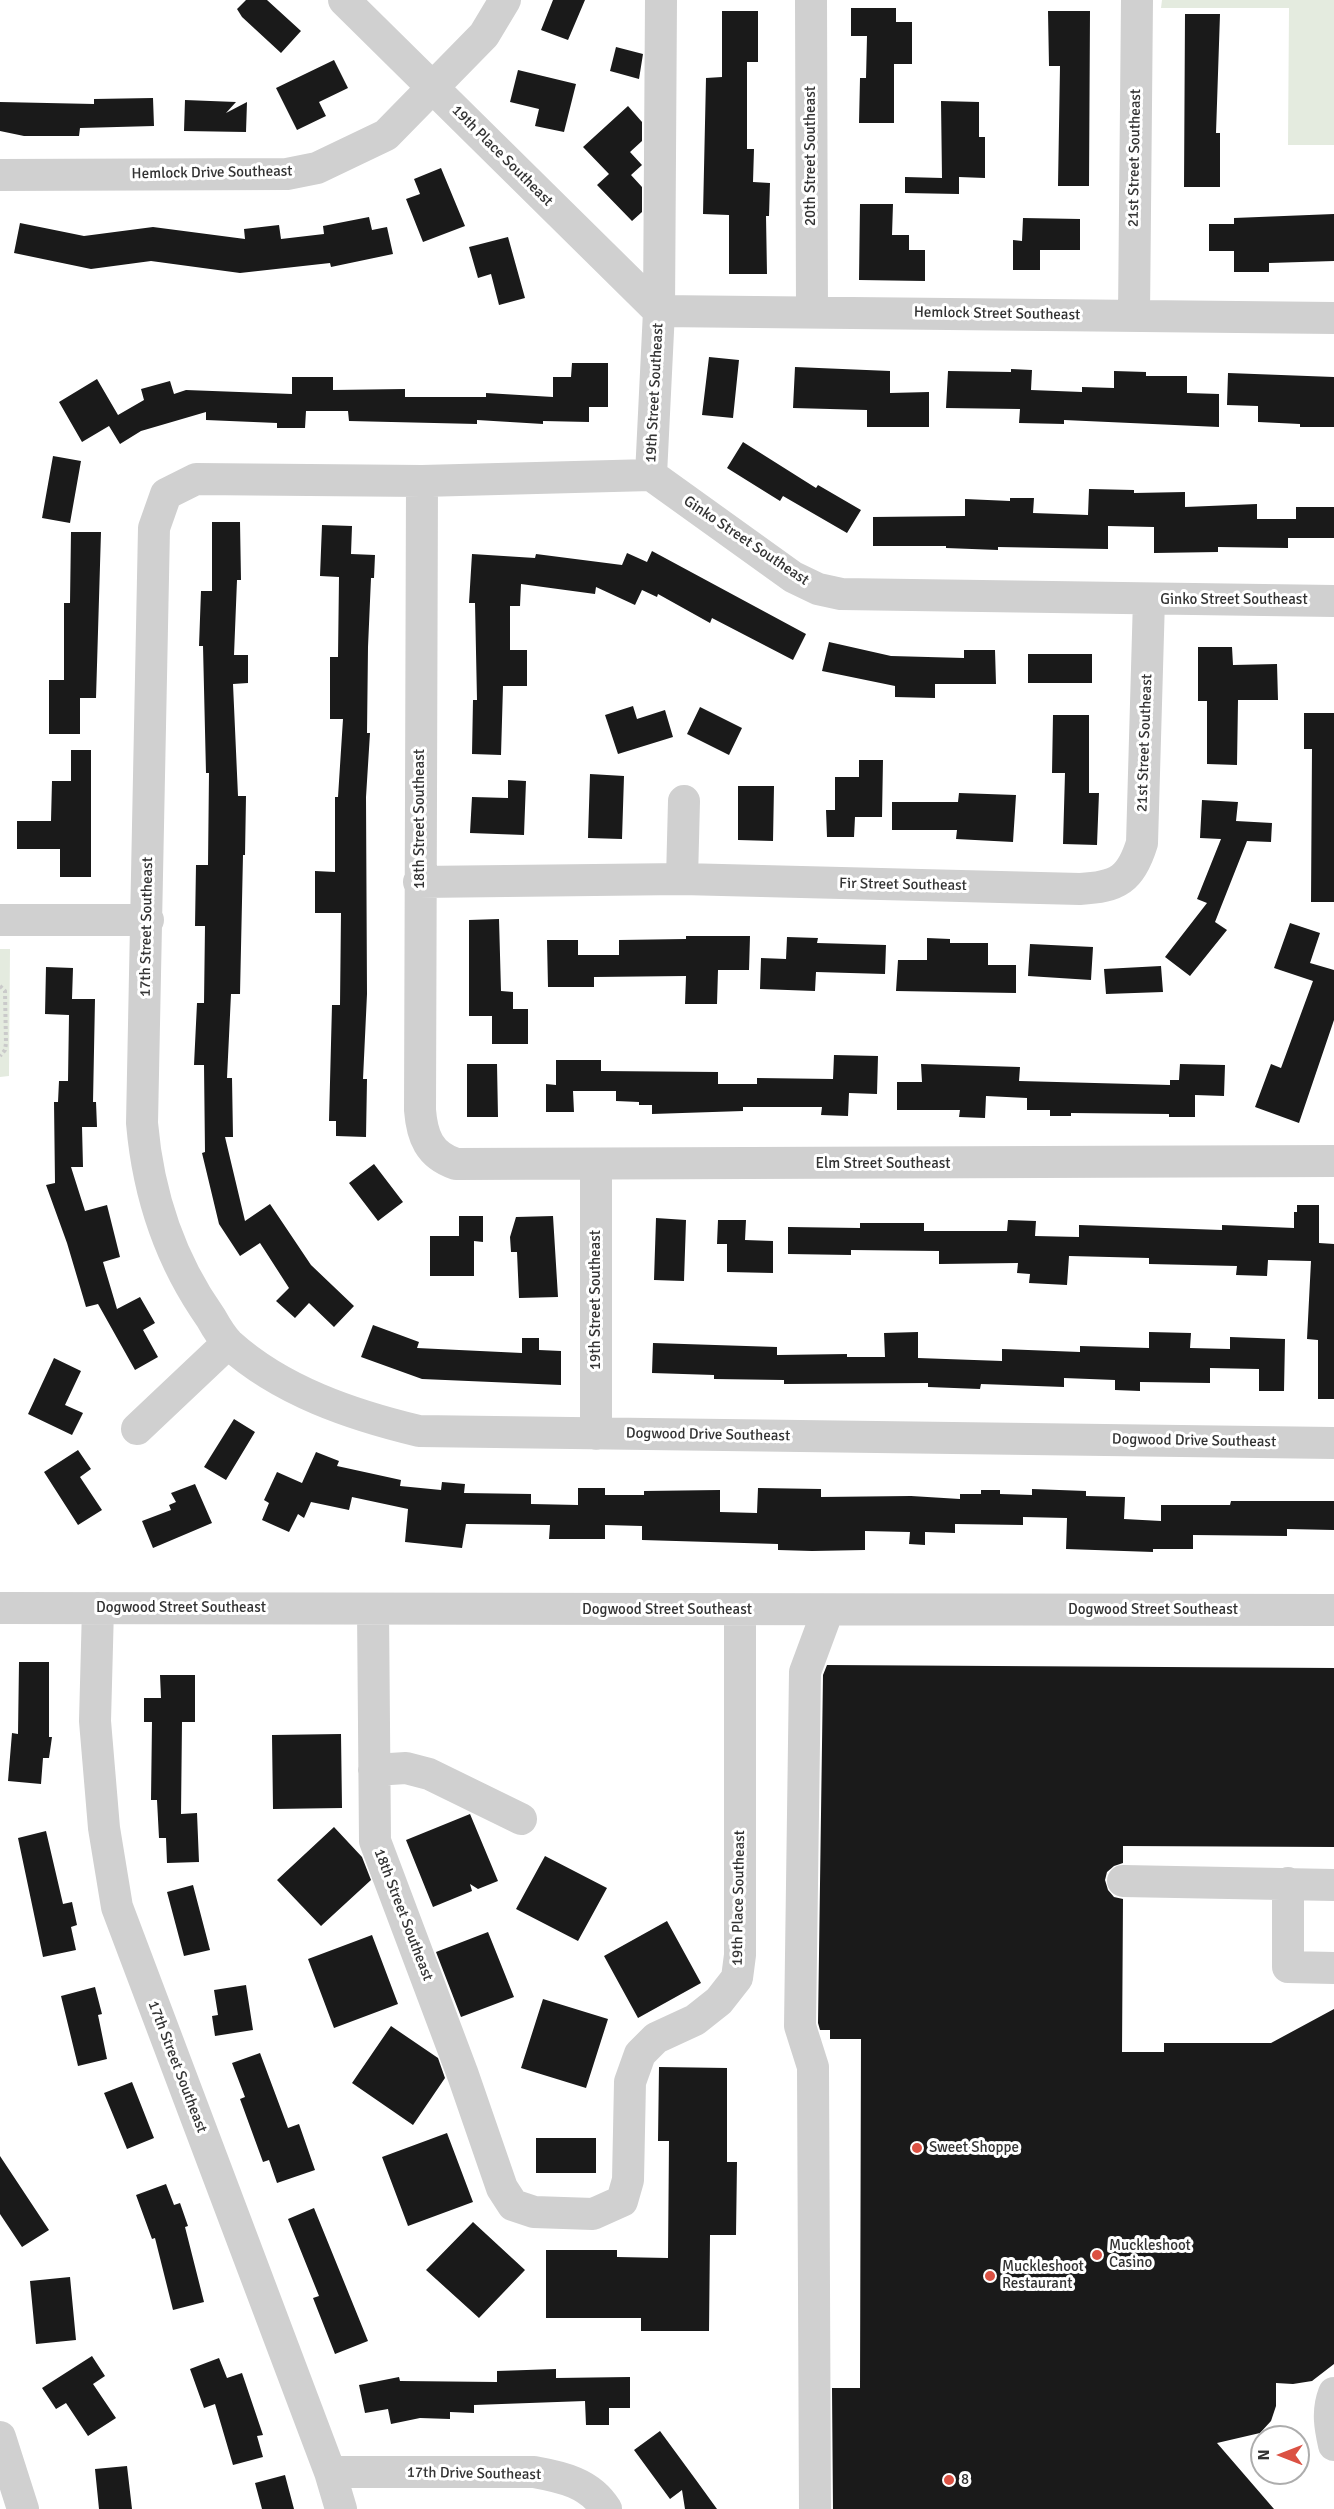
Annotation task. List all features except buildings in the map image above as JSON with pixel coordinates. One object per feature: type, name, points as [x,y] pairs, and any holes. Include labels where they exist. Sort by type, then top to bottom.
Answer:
[{"type":"street","name":"19th Place Southeast","points":[[344,0],[659,311]]},
{"type":"street","points":[[434,89],[484,35],[505,0]]},
{"type":"street","name":"19th Street Southeast","points":[[651,475],[659,311],[661,0]]},
{"type":"street","name":"20th Street Southeast","points":[[811,0],[812,312]]},
{"type":"street","name":"21st Street Southeast","points":[[1134,315],[1137,0]]},
{"type":"street","name":"Hemlock Drive Southeast","points":[[0,175],[287,174],[317,168],[386,135],[434,89]]},
{"type":"street","name":"Hemlock Street Southeast","points":[[659,311],[1334,318]]},
{"type":"street","points":[[422,481],[651,475]]},
{"type":"street","name":"Ginko Street Southeast","points":[[651,475],[793,577],[818,589],[841,594],[1334,601]]},
{"type":"street","name":"17th Street Southeast","points":[[228,1343],[203,1307],[181,1267],[163,1224],[146,1165],[142,1122],[148,920],[154,528],[166,494],[196,479],[422,481]]},
{"type":"street","name":"18th Street Southeast","points":[[422,481],[420,1110],[422,1129],[435,1154]]},
{"type":"street","name":"21st Street Southeast","points":[[1122,881],[1135,864],[1142,843],[1149,599]]},
{"type":"street","points":[[682,879],[684,801]]},
{"type":"street","name":"Fir Street Southeast","points":[[419,882],[682,879],[1080,889],[1100,888],[1122,881]]},
{"type":"street","points":[[0,920],[148,920]]},
{"type":"street","name":"Elm Street Southeast","points":[[435,1154],[456,1164],[1334,1161]]},
{"type":"street","name":"19th Street Southeast","points":[[596,1165],[596,1434]]},
{"type":"street","points":[[137,1429],[228,1343]]},
{"type":"street","name":"Dogwood Drive Southeast","points":[[228,1343],[290,1386],[379,1421],[419,1431],[1334,1443]]},
{"type":"street","name":"Dogwood Street Southeast","points":[[0,1608],[740,1611],[1334,1610]]},
{"type":"street","name":"17th Street Southeast","points":[[98,1608],[94,1721],[104,1828],[117,1907],[330,2472],[341,2509]]},
{"type":"street","name":"18th Street Southeast","points":[[373,1609],[375,1841],[459,2064],[502,2188],[513,2205]]},
{"type":"street","points":[[815,2509],[813,2067],[800,2026],[804,1731],[805,1672],[828,1610]]},
{"type":"street","name":"19th Place Southeast","points":[[513,2205],[534,2212],[594,2214],[622,2201],[628,2180],[630,2082],[640,2054],[656,2038],[695,2020],[718,2001],[737,1978],[740,1955],[740,1611]]},
{"type":"street","points":[[374,1770],[406,1768],[429,1774],[520,1819]]},
{"type":"street","points":[[1123,1881],[1334,1885]]},
{"type":"street","points":[[1288,1883],[1288,1966],[1334,1968]]},
{"type":"street","points":[[1334,2392],[1329,2408],[1329,2425],[1334,2445]]},
{"type":"street","points":[[0,2437],[23,2509]]},
{"type":"street","name":"17th Drive Southeast","points":[[330,2472],[534,2472],[564,2478],[585,2487],[606,2509]]},
{"type":"path","points":[[0,986],[5,991],[6,1047],[0,1056]]},
{"type":"shaded area","points":[[1162,0],[1334,0],[1334,145],[1288,145],[1289,8],[1161,8]]},
{"type":"shaded area","points":[[0,949],[10,949],[9,1076],[0,1077]]},
{"type":"place","name":"Sweet Shoppe","points":[[917,2148]]},
{"type":"place","name":"Muckleshoot Casino","points":[[1097,2255]]},
{"type":"place","name":"Muckleshoot Restaurant","points":[[990,2276]]},
{"type":"place","name":"8","points":[[949,2480]]}]
